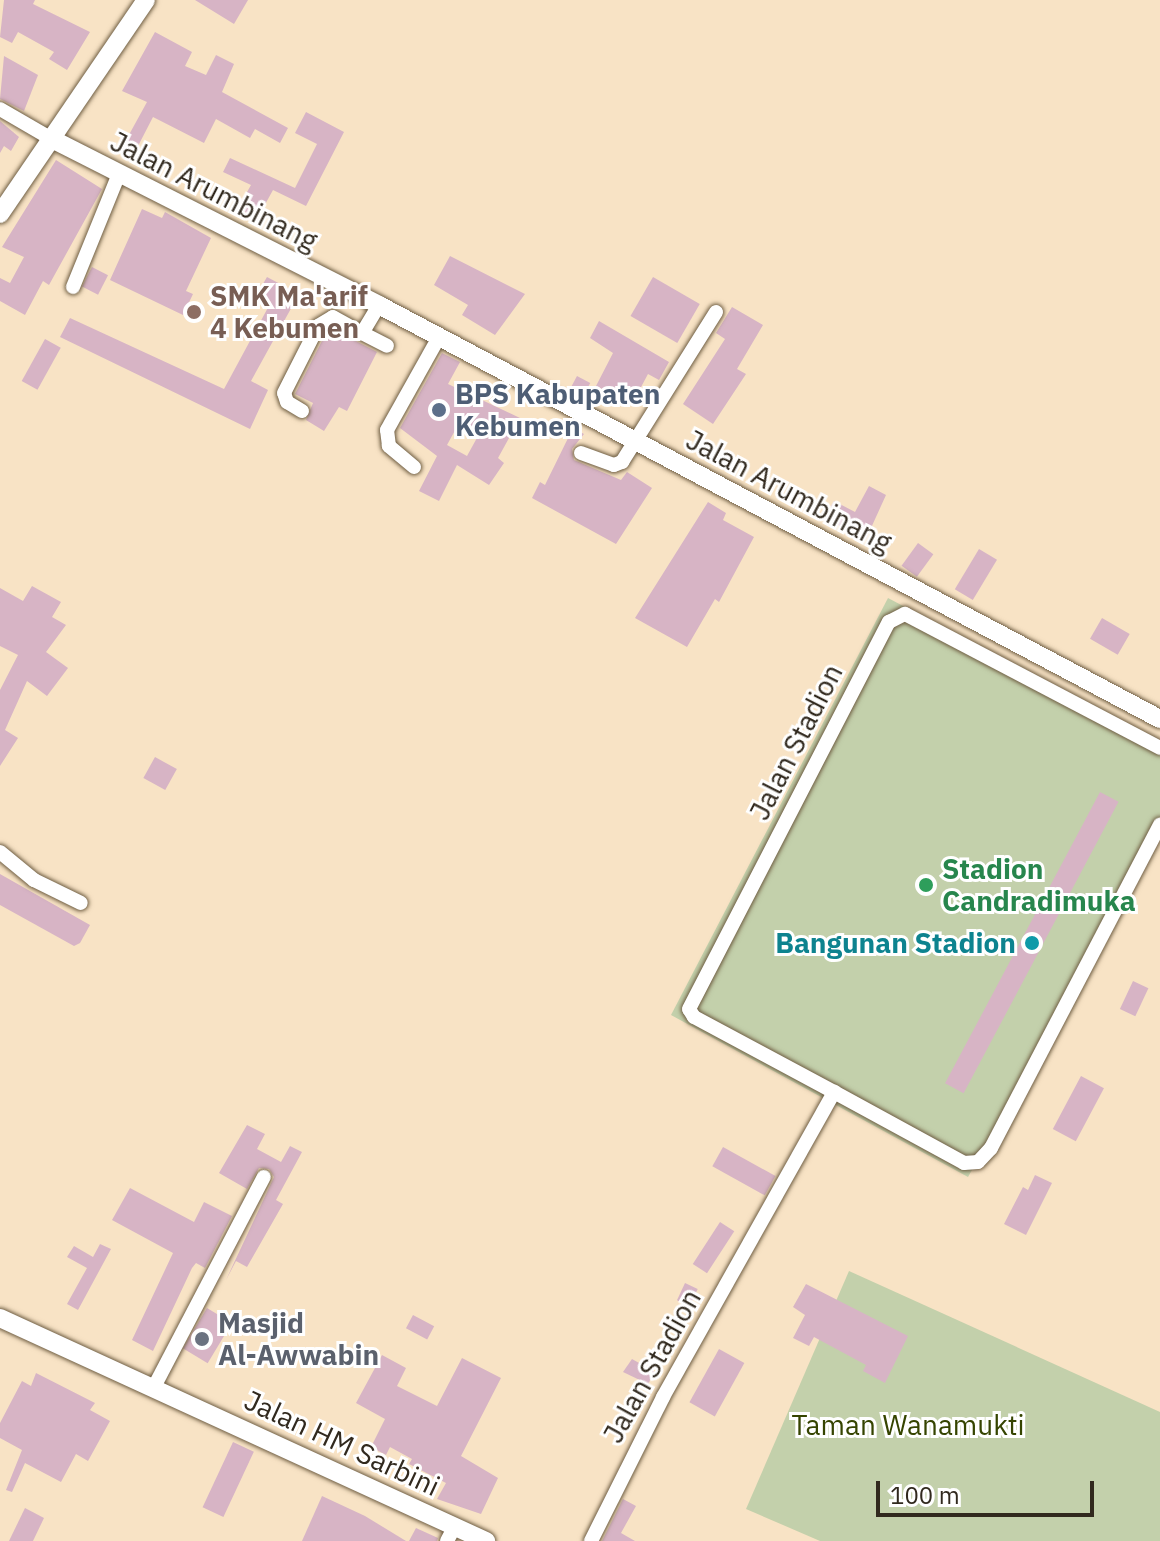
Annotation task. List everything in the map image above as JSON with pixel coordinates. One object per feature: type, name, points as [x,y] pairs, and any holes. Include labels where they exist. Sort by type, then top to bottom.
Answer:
[{"type":"main road","points":[[0,214],[146,0]]},
{"type":"main road","name":"Jalan Arumbinang","points":[[50,138],[118,176],[379,305],[1160,719]]},
{"type":"main road","name":"Jalan HM Sarbini","points":[[0,1318],[154,1387],[451,1534],[486,1541]]},
{"type":"street","points":[[0,109],[50,138]]},
{"type":"street","points":[[73,287],[118,176]]},
{"type":"street","points":[[362,333],[379,305]]},
{"type":"street","points":[[581,453],[614,465],[625,458],[716,312]]},
{"type":"street","points":[[302,411],[287,402],[284,393],[318,326],[333,317],[387,346]]},
{"type":"street","points":[[414,467],[389,446],[387,430],[439,337]]},
{"type":"street","name":"Jalan Stadion","points":[[1160,748],[905,614],[889,622],[689,1009],[694,1017],[964,1163],[978,1162],[991,1148],[1160,825]]},
{"type":"street","points":[[0,852],[34,880],[81,903]]},
{"type":"street","name":"Jalan Stadion","points":[[591,1541],[663,1397],[834,1092]]},
{"type":"street","points":[[154,1387],[264,1177]]},
{"type":"green space","name":"Stadion Candradimuka","points":[[888,598],[1160,742],[1160,835],[968,1177],[671,1015]]},
{"type":"green space","name":"Taman Wanamukti","points":[[849,1271],[1160,1412],[1160,1541],[820,1541],[746,1509]]},
{"type":"building","points":[[4,0],[35,0],[33,4],[90,32],[67,70],[49,59],[54,52],[18,32],[12,43],[0,37]]},
{"type":"building","points":[[195,0],[248,0],[234,24]]},
{"type":"building","points":[[155,32],[192,52],[185,66],[206,75],[216,55],[234,64],[222,92],[288,128],[280,143],[255,129],[250,138],[216,119],[204,143],[153,117],[137,148],[125,142],[147,102],[122,91]]},
{"type":"building","points":[[4,56],[38,75],[24,111],[0,99]]},
{"type":"building","points":[[306,112],[344,132],[306,206],[273,190],[257,219],[238,208],[251,185],[223,172],[230,158],[295,188],[317,144],[295,133]]},
{"type":"building","points":[[0,121],[19,137],[11,151],[4,146],[0,153]]},
{"type":"building","points":[[56,160],[102,189],[49,285],[43,281],[25,315],[0,301],[0,278],[10,283],[24,257],[2,247]]},
{"type":"building","points":[[142,209],[162,218],[165,212],[211,238],[186,291],[193,294],[183,315],[110,280]]},
{"type":"building","points":[[450,256],[525,294],[495,335],[462,315],[468,305],[434,285]]},
{"type":"building","points":[[92,267],[108,275],[98,295],[82,287]]},
{"type":"building","points":[[267,277],[299,294],[251,381],[268,390],[250,429],[60,337],[70,318],[224,389],[271,302],[257,294]]},
{"type":"building","points":[[653,277],[700,304],[677,343],[630,316]]},
{"type":"building","points":[[732,307],[763,325],[737,369],[746,374],[713,424],[683,404],[725,339],[716,333]]},
{"type":"building","points":[[599,321],[669,362],[659,380],[648,374],[632,404],[596,386],[613,353],[590,338]]},
{"type":"building","points":[[333,329],[377,352],[347,411],[339,407],[324,431],[306,420],[313,403],[295,394],[326,333]]},
{"type":"building","points":[[45,339],[61,348],[37,390],[22,381]]},
{"type":"building","points":[[442,353],[460,362],[448,384],[520,418],[498,458],[504,463],[489,485],[457,465],[439,501],[419,491],[437,456],[400,428]],"holes":[[[458,425],[478,436],[467,456],[447,445]]]},
{"type":"building","points":[[577,376],[590,383],[583,396],[570,389]]},
{"type":"building","points":[[573,428],[584,434],[572,449],[574,460],[621,480],[627,472],[652,488],[616,544],[532,498],[540,482],[545,485]]},
{"type":"building","points":[[869,486],[886,495],[866,539],[824,518],[834,501],[855,512]]},
{"type":"building","points":[[708,502],[726,513],[723,520],[754,537],[719,602],[715,599],[687,647],[635,618]]},
{"type":"building","points":[[918,543],[933,554],[917,577],[902,566]]},
{"type":"building","points":[[979,549],[997,560],[973,600],[955,589]]},
{"type":"building","points":[[32,586],[61,602],[52,617],[66,625],[46,652],[68,668],[47,696],[27,681],[5,730],[18,738],[0,766],[0,690],[18,655],[0,646],[0,588],[23,601]]},
{"type":"building","points":[[1102,618],[1130,634],[1118,655],[1090,639]]},
{"type":"building","points":[[155,757],[177,769],[165,790],[143,778]]},
{"type":"building","name":"Bangunan Stadion","points":[[1100,792],[1119,802],[964,1093],[945,1083]]},
{"type":"building","points":[[0,874],[90,925],[80,943],[74,946],[0,905]]},
{"type":"building","points":[[1133,981],[1148,988],[1135,1016],[1120,1009]]},
{"type":"building","points":[[1081,1076],[1104,1088],[1076,1141],[1053,1129]]},
{"type":"building","points":[[247,1125],[265,1134],[257,1149],[281,1162],[290,1146],[302,1152],[276,1200],[283,1204],[247,1267],[236,1261],[226,1280],[274,1177],[269,1169],[259,1168],[247,1189],[219,1173]]},
{"type":"building","points":[[723,1147],[775,1176],[765,1195],[712,1166]]},
{"type":"building","points":[[1035,1175],[1052,1183],[1026,1235],[1004,1224],[1023,1187],[1028,1190]]},
{"type":"building","points":[[130,1188],[194,1222],[204,1202],[232,1216],[205,1268],[196,1263],[192,1268],[153,1351],[132,1340],[173,1253],[112,1220]]},
{"type":"building","points":[[720,1222],[734,1231],[707,1273],[693,1264]]},
{"type":"building","points":[[100,1244],[111,1249],[78,1310],[67,1304],[87,1268],[67,1257],[74,1246],[93,1257]]},
{"type":"building","points":[[685,1283],[698,1289],[690,1306],[677,1300]]},
{"type":"building","points":[[806,1284],[908,1336],[885,1383],[863,1371],[866,1365],[814,1337],[809,1346],[793,1338],[805,1315],[793,1307]]},
{"type":"building","points":[[207,1308],[232,1323],[208,1363],[183,1348]]},
{"type":"building","points":[[413,1315],[434,1326],[427,1340],[406,1328]]},
{"type":"building","points":[[719,1349],[744,1363],[715,1416],[689,1402]]},
{"type":"building","points":[[382,1355],[406,1368],[397,1386],[437,1406],[462,1358],[501,1378],[461,1456],[498,1478],[481,1514],[437,1499],[446,1483],[409,1464],[412,1459],[390,1447],[386,1455],[371,1447],[385,1419],[356,1403]]},
{"type":"building","points":[[632,1359],[655,1372],[648,1384],[623,1372]]},
{"type":"building","points":[[36,1373],[95,1403],[90,1410],[110,1421],[88,1461],[76,1454],[61,1482],[25,1463],[12,1492],[6,1490],[22,1450],[0,1438],[0,1423],[22,1381],[31,1386]]},
{"type":"building","points":[[233,1442],[254,1452],[223,1517],[203,1507]]},
{"type":"building","points":[[322,1496],[365,1516],[406,1541],[302,1541]]},
{"type":"building","points":[[623,1499],[636,1506],[621,1533],[635,1541],[602,1541]]},
{"type":"building","points":[[25,1508],[44,1518],[33,1541],[9,1541]]},
{"type":"building","points":[[416,1528],[438,1538],[437,1541],[409,1541]]},
{"type":"place","name":"SMK Ma'arif 4 Kebumen","points":[[194,312]]},
{"type":"place","name":"BPS Kabupaten Kebumen","points":[[439,410]]},
{"type":"place","name":"Stadion Candradimuka","points":[[926,885]]},
{"type":"place","name":"Bangunan Stadion","points":[[1032,943]]},
{"type":"place","name":"Masjid Al-Awwabin","points":[[202,1339]]}]
